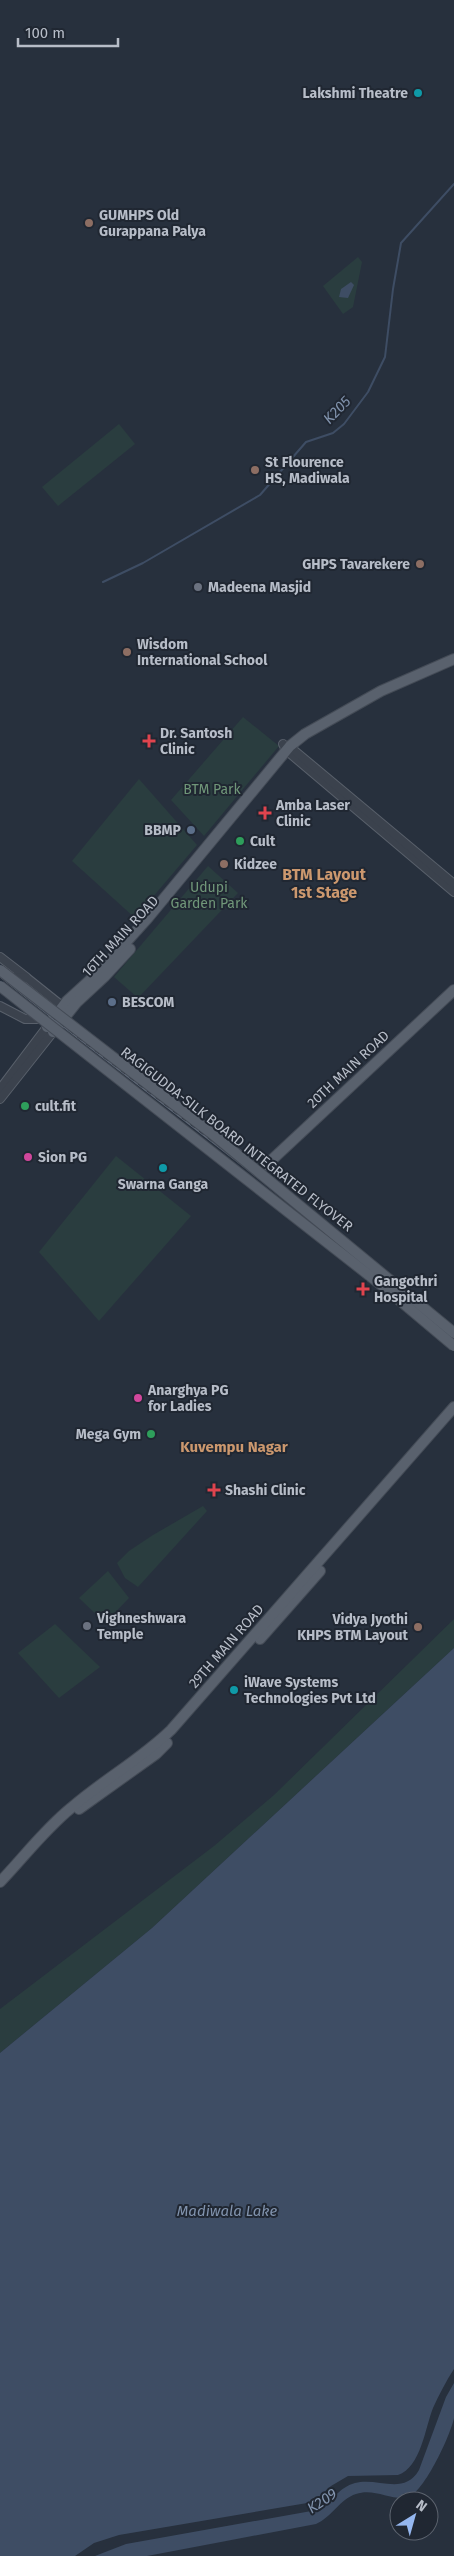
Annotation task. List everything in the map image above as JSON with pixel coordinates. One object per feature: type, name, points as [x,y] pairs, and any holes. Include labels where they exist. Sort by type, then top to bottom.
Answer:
[{"type":"main road","name":"16TH MAIN ROAD","points":[[50,1029],[62,1006],[79,988],[101,970],[147,919],[291,749],[306,734],[405,679],[454,659]]},
{"type":"main road","name":"16TH MAIN ROAD","points":[[50,1029],[105,976],[152,924],[291,749]]},
{"type":"main road","name":"RAGIGUDDA-SILK BOARD INTEGRATED FLYOVER","points":[[0,970],[217,1138],[454,1333]]},
{"type":"main road","points":[[0,986],[379,1283],[454,1346]]},
{"type":"main road","name":"20TH MAIN ROAD","points":[[262,1169],[454,990]]},
{"type":"main road","name":"29TH MAIN ROAD","points":[[0,1890],[56,1830],[81,1808],[156,1754],[454,1407]]},
{"type":"main road","name":"29TH MAIN ROAD","points":[[0,1882],[53,1823],[74,1805],[151,1749],[171,1730],[244,1652],[454,1416]]},
{"type":"street","points":[[291,749],[454,884]]},
{"type":"street","points":[[291,749],[454,892]]},
{"type":"street","points":[[0,957],[21,977],[62,1006]]},
{"type":"street","points":[[0,1006],[25,1019],[37,1019]]},
{"type":"street","name":"16TH MAIN ROAD","points":[[0,1089],[50,1029]]},
{"type":"street","name":"16TH MAIN ROAD","points":[[0,1099],[50,1029]]},
{"type":"green space","points":[[358,257],[362,262],[353,307],[343,314],[323,286]]},
{"type":"green space","points":[[119,424],[135,444],[58,506],[42,487]]},
{"type":"green space","name":"BTM Park","points":[[243,717],[279,746],[204,836],[171,800]]},
{"type":"green space","points":[[139,779],[197,845],[135,918],[72,861]]},
{"type":"green space","name":"Udupi Garden Park","points":[[208,866],[238,893],[138,998],[114,977]]},
{"type":"green space","points":[[116,1156],[191,1216],[99,1321],[39,1252]]},
{"type":"green space","points":[[203,1506],[207,1511],[138,1587],[125,1578],[117,1563],[129,1551]]},
{"type":"green space","points":[[108,1571],[129,1598],[105,1623],[79,1598]]},
{"type":"green space","points":[[454,1619],[454,1648],[152,1928],[0,2053],[0,2009],[214,1846],[274,1795]]},
{"type":"green space","points":[[55,1624],[100,1667],[59,1698],[18,1653]]},
{"type":"water","points":[[351,282],[354,285],[348,298],[339,297],[341,289]]},
{"type":"water","name":"Madiwala Lake","points":[[454,1648],[454,2369],[433,2408],[417,2456],[406,2471],[398,2475],[348,2476],[331,2486],[313,2502],[119,2535],[94,2543],[75,2556],[0,2556],[0,2053],[152,1928]]},
{"type":"water","points":[[454,2383],[454,2418],[452,2426],[435,2464],[416,2491],[389,2491],[389,2496],[362,2492],[350,2496],[327,2517],[316,2524],[147,2556],[95,2556],[126,2544],[317,2510],[344,2488],[355,2483],[398,2484],[406,2482],[413,2478],[419,2470],[446,2397]]},
{"type":"waterway","name":"K205","points":[[103,582],[143,563],[260,495],[306,442],[333,433],[344,424],[368,392],[385,357],[393,289],[401,243],[454,184]]},
{"type":"railway","points":[[0,975],[343,1243],[454,1337]]},
{"type":"place","name":"Lakshmi Theatre","points":[[418,93]]},
{"type":"place","name":"GUMHPS Old Gurappana Palya","points":[[89,223]]},
{"type":"place","name":"St Flourence HS, Madiwala","points":[[255,470]]},
{"type":"place","name":"GHPS Tavarekere","points":[[420,564]]},
{"type":"place","name":"Madeena Masjid","points":[[198,587]]},
{"type":"place","name":"Wisdom International School","points":[[127,652]]},
{"type":"place","name":"Dr. Santosh Clinic","points":[[149,741]]},
{"type":"place","name":"Amba Laser Clinic","points":[[265,813]]},
{"type":"place","name":"BBMP","points":[[191,830]]},
{"type":"place","name":"Cult","points":[[240,841]]},
{"type":"place","name":"Kidzee","points":[[224,864]]},
{"type":"place","name":"BESCOM","points":[[112,1002]]},
{"type":"place","name":"cult.fit","points":[[25,1106]]},
{"type":"place","name":"Sion PG","points":[[28,1157]]},
{"type":"place","name":"Swarna Ganga","points":[[163,1168]]},
{"type":"place","name":"Gangothri Hospital","points":[[363,1289]]},
{"type":"place","name":"Anarghya PG for Ladies","points":[[138,1398]]},
{"type":"place","name":"Mega Gym","points":[[151,1434]]},
{"type":"place","name":"Shashi Clinic","points":[[214,1490]]},
{"type":"place","name":"Vighneshwara Temple","points":[[87,1626]]},
{"type":"place","name":"Vidya Jyothi KHPS BTM Layout","points":[[418,1627]]},
{"type":"place","name":"iWave Systems Technologies Pvt Ltd","points":[[234,1690]]},
{"type":"district","name":"BTM Layout 1st Stage","points":[[324,883]]},
{"type":"district","name":"Kuvempu Nagar","points":[[234,1447]]},
{"type":"water label","name":"K209","points":[[322,2501]]}]
